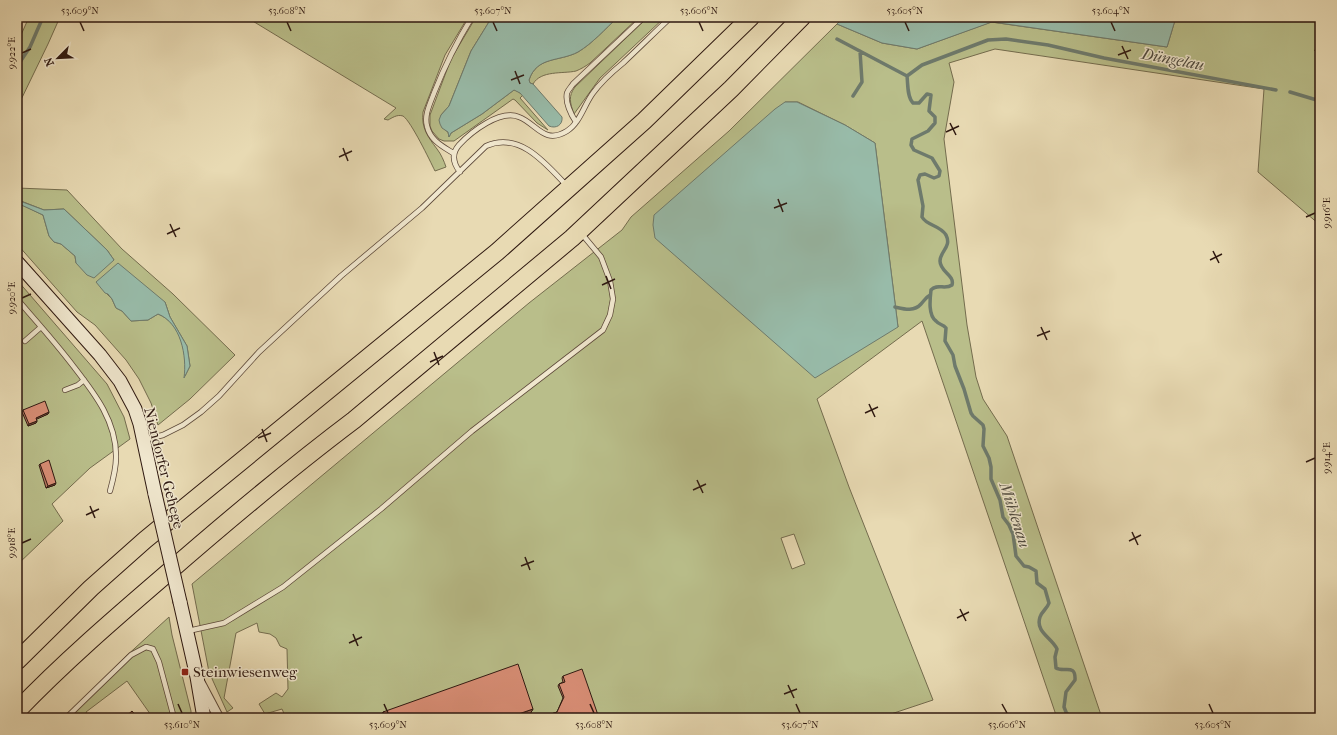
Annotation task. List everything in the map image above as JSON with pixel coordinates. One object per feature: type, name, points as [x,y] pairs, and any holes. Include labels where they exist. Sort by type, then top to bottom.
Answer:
[{"type":"highway","points":[[17,661],[91,588],[145,540],[417,319],[570,189],[644,121],[751,17]]},
{"type":"highway","points":[[17,711],[112,621],[226,522],[318,447],[354,420],[580,231],[731,89],[802,17]]},
{"type":"street","name":"Niendorfer Gehege","points":[[17,262],[112,369],[135,409],[144,440],[205,718]]},
{"type":"street","points":[[197,677],[219,718]]},
{"type":"lane","points":[[453,153],[434,140],[426,124],[426,114],[448,57],[472,17]]},
{"type":"lane","points":[[576,122],[572,116],[567,94],[573,84],[644,17]]},
{"type":"lane","points":[[460,172],[453,159],[453,153],[459,145],[497,117],[510,115],[520,117],[538,131],[547,135],[557,135],[568,130],[576,122],[597,88],[671,17]]},
{"type":"lane","points":[[144,440],[163,434],[183,425],[201,412],[219,396],[259,352],[341,276],[422,208],[486,146],[494,143],[518,144],[542,159],[570,189]]},
{"type":"lane","points":[[186,631],[224,623],[283,587],[381,509],[472,431],[603,330],[610,315],[613,300],[610,281],[601,257],[580,231]]},
{"type":"lane","points":[[17,299],[84,380],[97,397],[106,413],[113,432],[116,459],[110,491]]},
{"type":"lane","points":[[25,341],[41,327]]},
{"type":"lane","points":[[65,390],[78,385],[84,380]]},
{"type":"lane","points":[[66,718],[130,655],[146,647],[153,649],[159,662],[174,718]]},
{"type":"green space","points":[[29,17],[60,17],[17,108],[17,44]]},
{"type":"green space","points":[[246,17],[468,17],[445,55],[423,112],[424,128],[440,153],[446,167],[435,171],[415,133],[403,116],[397,116],[388,120],[384,119],[396,108]]},
{"type":"green space","points":[[476,17],[492,17],[471,51],[449,106],[441,115],[445,130],[448,132],[449,137],[451,133],[482,114],[514,90],[523,95],[520,98],[548,130],[537,123],[513,99],[454,141],[444,141],[439,139],[432,131],[430,126],[430,115],[451,59]]},
{"type":"green space","points":[[618,17],[639,17],[590,63],[576,71],[553,73],[541,76],[533,84],[530,83],[529,80],[537,67],[543,63],[578,52],[594,40]]},
{"type":"green space","points":[[648,17],[665,17],[600,78],[574,114],[570,100],[571,93],[575,87]]},
{"type":"green space","points":[[1176,17],[1320,17],[1320,225],[1258,172],[1264,89],[995,49],[949,63],[954,82],[944,139],[967,325],[976,377],[983,399],[1007,436],[1102,718],[1057,718],[922,321],[817,399],[849,487],[933,700],[879,718],[369,718],[368,714],[356,718],[297,718],[296,716],[286,718],[282,709],[265,714],[259,704],[276,693],[282,697],[288,689],[287,649],[280,646],[276,638],[270,634],[259,632],[257,623],[236,633],[224,698],[233,708],[227,712],[209,672],[192,584],[529,303],[622,230],[631,217],[729,131],[837,24],[882,43],[917,49],[991,22],[1167,47]],"holes":[[[785,102],[798,102],[845,125],[875,143],[898,327]],[[794,534],[805,564],[792,569],[781,538]]]},
{"type":"green space","points":[[17,188],[67,190],[122,249],[173,294],[235,355],[190,399],[158,425],[151,403],[139,379],[126,360],[95,325],[77,312],[17,244]],"holes":[[[21,201],[44,210],[64,209],[107,250],[114,260],[76,263],[75,256],[61,244],[54,242],[49,236],[43,215],[18,203]],[[103,290],[165,302],[170,317],[187,346],[190,366],[185,376],[185,358],[181,340],[172,324],[166,318],[158,314],[148,320],[131,321],[122,311],[116,308],[112,299]]]},
{"type":"green space","points":[[17,280],[107,384],[124,417],[130,439],[90,468],[52,504],[63,521],[17,565]]},
{"type":"green space","points":[[169,617],[191,711],[191,718],[153,718],[127,681],[86,712],[88,716],[87,718],[64,718],[123,659]]},
{"type":"shaded area","points":[[492,17],[618,17],[594,40],[578,52],[543,63],[533,72],[529,80],[530,83],[533,84],[562,117],[562,120],[558,126],[549,126],[520,93],[514,90],[482,114],[451,133],[449,137],[448,132],[442,128],[439,120],[441,115],[449,106],[471,51]]},
{"type":"shaded area","points":[[844,17],[1176,17],[1167,47],[992,22],[917,49],[882,43],[837,24]]},
{"type":"shaded area","points":[[785,102],[797,102],[845,125],[875,143],[898,327],[815,378],[655,238],[653,225],[654,215],[775,109]]},
{"type":"shaded area","points":[[20,201],[44,210],[64,209],[107,250],[114,260],[94,278],[87,275],[76,263],[75,256],[61,244],[54,242],[49,236],[43,215],[17,203]]},
{"type":"shaded area","points":[[118,263],[165,302],[170,317],[187,346],[190,366],[184,378],[185,369],[181,341],[177,332],[166,318],[158,314],[148,320],[131,321],[122,311],[116,308],[112,299],[96,282]]},
{"type":"building","points":[[1320,37],[1320,48],[1317,47]]},
{"type":"building","points":[[45,401],[49,412],[36,418],[37,421],[29,424],[23,410]]},
{"type":"building","points":[[49,460],[56,483],[48,486],[40,464]]},
{"type":"building","points":[[518,664],[533,709],[507,718],[386,718],[383,712]]},
{"type":"building","points":[[582,669],[599,718],[549,718],[548,715],[557,712],[564,697],[559,684],[565,682],[563,676]]},
{"type":"building","points":[[132,711],[138,718],[124,718]]},
{"type":"waterway","points":[[17,71],[20,62],[30,47],[43,17]]},
{"type":"waterway","name":"Mühlenau","points":[[837,39],[907,76],[909,94],[913,103],[919,103],[927,94],[931,95],[929,111],[935,117],[935,123],[928,131],[912,139],[911,145],[914,150],[932,158],[940,171],[939,176],[934,178],[925,174],[920,175],[918,180],[923,206],[922,217],[946,235],[948,243],[940,261],[942,268],[950,276],[952,282],[952,285],[947,287],[936,287],[931,290],[931,311],[933,318],[946,328],[945,341],[953,355],[955,366],[971,413],[983,425],[983,446],[989,458],[991,479],[1000,500],[1003,517],[1013,534],[1016,556],[1024,566],[1036,571],[1037,583],[1045,589],[1049,603],[1041,615],[1039,622],[1042,631],[1057,649],[1055,657],[1056,668],[1072,670],[1074,672],[1075,680],[1066,692],[1064,707],[1071,718]]},
{"type":"waterway","name":"Düngelau","points":[[907,76],[922,65],[988,40],[1006,39],[1048,45],[1104,58],[1276,90]]},
{"type":"waterway","points":[[853,96],[862,82],[860,51]]},
{"type":"waterway","name":"Düngelau","points":[[1290,92],[1320,101]]},
{"type":"waterway","name":"Mühlenau","points":[[895,307],[909,309],[918,307],[930,295]]},
{"type":"place","name":"Steinwiesenweg","points":[[185,672]]}]
